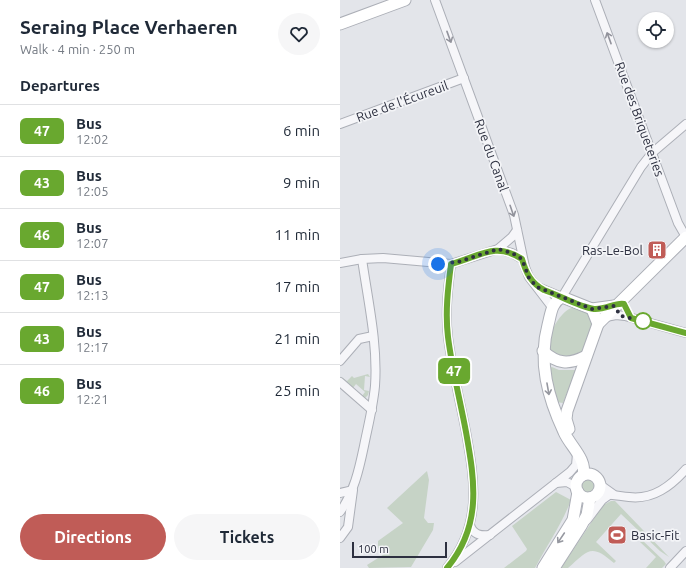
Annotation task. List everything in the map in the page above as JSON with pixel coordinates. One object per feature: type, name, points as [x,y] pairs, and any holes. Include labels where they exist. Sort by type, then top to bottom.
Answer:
[{"type":"street","points":[[340,24],[405,0]]},
{"type":"street","name":"Rue du Canal","points":[[435,0],[514,215],[522,259],[529,278],[552,307]]},
{"type":"street","name":"Rue des Briqueteries","points":[[595,0],[678,223],[686,237]]},
{"type":"street","name":"Rue de l'Écureuil","points":[[340,124],[464,78]]},
{"type":"street","points":[[543,568],[573,520],[586,461],[570,437],[551,402],[543,351],[552,307],[562,297],[639,171],[652,153],[686,124]]},
{"type":"street","points":[[340,264],[362,259],[383,258],[451,264],[498,249],[512,238],[517,230]]},
{"type":"street","points":[[686,237],[602,321],[586,356],[566,415],[566,424],[570,437],[577,454],[583,463],[581,481],[583,497],[612,495],[635,498],[653,495],[669,486],[686,469]]},
{"type":"street","points":[[498,249],[512,253],[522,259]]},
{"type":"street","points":[[340,538],[348,527],[352,490],[372,410],[375,377],[373,336],[362,259]]},
{"type":"street","points":[[447,568],[463,544],[470,525],[474,474],[447,326],[447,303],[451,264]]},
{"type":"street","points":[[537,287],[592,309],[602,321]]},
{"type":"street","points":[[592,309],[620,302]]},
{"type":"street","points":[[620,302],[621,316]]},
{"type":"street","points":[[620,302],[631,318]]},
{"type":"street","points":[[602,321],[621,316],[686,333]]},
{"type":"street","points":[[340,361],[360,339],[373,336]]},
{"type":"street","points":[[543,351],[554,360],[563,363],[574,362],[586,356]]},
{"type":"street","points":[[340,382],[372,410]]},
{"type":"street","points":[[447,568],[574,469],[577,454]]},
{"type":"street","points":[[554,484],[597,478],[599,484],[598,491],[593,496],[587,515],[554,568]]},
{"type":"street","points":[[562,479],[581,481]]},
{"type":"street","points":[[599,484],[612,495]]},
{"type":"street","points":[[340,493],[352,490]]},
{"type":"street","points":[[340,512],[352,490]]},
{"type":"street","points":[[583,522],[590,517],[604,498],[612,495]]},
{"type":"street","points":[[470,525],[473,531],[478,534],[490,534]]},
{"type":"street","points":[[670,568],[686,551]]},
{"type":"green space","points":[[571,308],[579,309],[590,315],[593,326],[581,353],[573,358],[568,358],[557,355],[551,351],[549,340],[554,327],[562,315]]},
{"type":"green space","points":[[552,367],[559,370],[576,370],[563,403],[556,402],[549,368]]},
{"type":"green space","points":[[368,374],[370,377],[365,376],[364,390],[369,391],[365,398],[362,396],[365,392],[356,384],[353,388],[340,376],[347,381],[352,376],[354,378]]},
{"type":"green space","points":[[427,471],[429,480],[424,518],[428,523],[434,523],[433,530],[411,567],[369,568],[367,565],[386,553],[378,548],[378,541],[403,523],[387,508]]},
{"type":"green space","points":[[588,477],[594,480],[597,486],[594,492],[588,495],[582,492],[579,486],[582,480]]},
{"type":"green space","points":[[556,492],[571,500],[559,526],[535,568],[504,568],[527,549],[512,526]]},
{"type":"green space","points":[[611,501],[615,501],[669,557],[660,551],[621,514],[596,542],[616,561],[614,563],[600,553],[590,551],[585,553],[568,568],[561,568],[603,505]]},
{"type":"green space","points":[[642,540],[664,561],[666,564],[662,568],[646,568],[656,557],[640,542]]},
{"type":"bus line","name":"47","points":[[447,568],[463,544],[470,525],[474,483],[474,474],[448,337],[447,303],[451,264],[498,249],[510,252],[522,259],[529,278],[537,287],[592,309],[608,308],[621,303],[624,304],[625,309],[631,318],[686,333]]},
{"type":"place","name":"Ras-Le-Bol","points":[[657,250]]},
{"type":"place","name":"Basic-Fit","points":[[617,535]]},
{"type":"route","points":[[438,264],[451,264],[498,249],[510,252],[522,259],[529,278],[537,287],[592,309],[614,306],[621,316],[643,321]]}]
